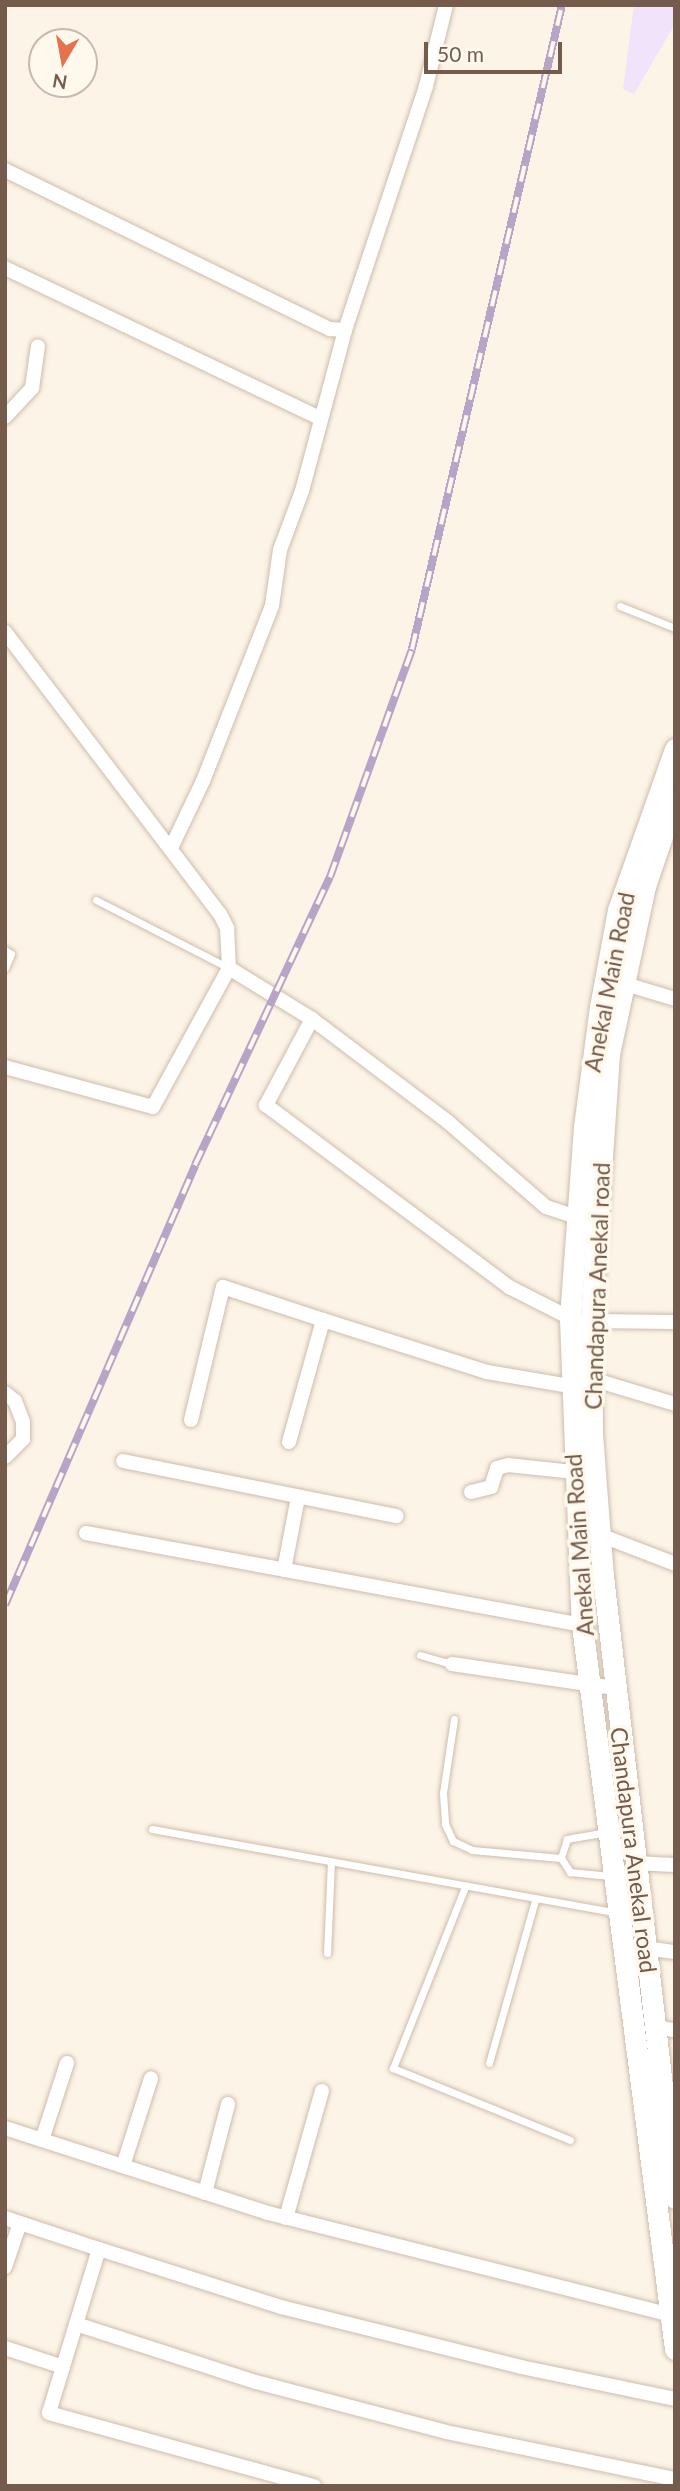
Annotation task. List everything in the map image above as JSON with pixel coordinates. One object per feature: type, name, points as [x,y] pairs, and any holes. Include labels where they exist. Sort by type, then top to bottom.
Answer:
[{"type":"main road","name":"Anekal Main Road","points":[[675,749],[618,910],[597,1033],[575,1217],[570,1318],[573,1472],[582,1625],[675,2349]]},
{"type":"main road","name":"Chandapura Anekal road","points":[[675,798],[645,886],[622,982],[609,1054],[591,1321],[600,1535],[614,1688],[645,1948],[666,2029],[675,2198]]},
{"type":"street","points":[[171,848],[203,781],[272,606],[280,550],[302,491],[345,330],[426,86],[446,5]]},
{"type":"street","points":[[5,170],[330,329],[345,330]]},
{"type":"street","points":[[5,268],[321,419]]},
{"type":"street","points":[[5,416],[32,388],[38,346]]},
{"type":"street","points":[[5,632],[220,914],[230,947],[229,968],[153,1107],[5,1067]]},
{"type":"street","points":[[229,968],[312,1019],[448,1122],[546,1207],[596,1222]]},
{"type":"street","points":[[622,982],[675,999]]},
{"type":"street","points":[[312,1019],[266,1105],[509,1287],[570,1318]]},
{"type":"street","points":[[191,1420],[223,1287],[487,1372],[570,1386]]},
{"type":"street","points":[[289,1442],[323,1320]]},
{"type":"street","points":[[591,1321],[675,1321]]},
{"type":"street","points":[[592,1379],[675,1404]]},
{"type":"street","points":[[5,1393],[15,1401],[23,1422],[23,1439],[5,1457]]},
{"type":"street","points":[[122,1461],[397,1516]]},
{"type":"street","points":[[471,1492],[491,1487],[496,1468],[508,1465],[573,1472]]},
{"type":"street","points":[[284,1570],[298,1497]]},
{"type":"street","points":[[86,1533],[582,1625]]},
{"type":"street","points":[[600,1535],[675,1564]]},
{"type":"street","points":[[452,1664],[591,1688],[614,1688]]},
{"type":"street","points":[[636,1863],[675,1865]]},
{"type":"street","points":[[645,1948],[675,1952]]},
{"type":"street","points":[[42,2140],[66,2063]]},
{"type":"street","points":[[123,2166],[151,2078]]},
{"type":"street","points":[[286,2218],[321,2091]]},
{"type":"street","points":[[205,2193],[228,2104]]},
{"type":"street","points":[[5,2128],[286,2218],[671,2315]]},
{"type":"street","points":[[5,2218],[281,2307],[521,2367],[675,2399]]},
{"type":"street","points":[[5,2267],[20,2222]]},
{"type":"street","points":[[99,2249],[49,2413],[314,2486]]},
{"type":"street","points":[[76,2324],[256,2382],[446,2432],[675,2479]]},
{"type":"street","points":[[5,2348],[63,2367]]},
{"type":"lane","points":[[620,606],[675,628]]},
{"type":"lane","points":[[96,900],[229,968]]},
{"type":"lane","points":[[5,950],[10,954],[5,968]]},
{"type":"lane","points":[[420,1655],[452,1664]]},
{"type":"lane","points":[[454,1719],[443,1793],[445,1824],[453,1841],[472,1850],[561,1858]]},
{"type":"lane","points":[[152,1829],[619,1916],[642,1917]]},
{"type":"lane","points":[[561,1858],[567,1839],[609,1832]]},
{"type":"lane","points":[[561,1858],[570,1872],[614,1876]]},
{"type":"lane","points":[[327,1953],[331,1862]]},
{"type":"lane","points":[[465,1887],[393,2068],[570,2140]]},
{"type":"lane","points":[[489,2063],[535,1900]]},
{"type":"shaded area","points":[[634,5],[675,5],[675,24],[634,94],[623,89]]},
{"type":"railway","points":[[5,1605],[195,1165],[330,877],[412,649],[562,5]]}]
